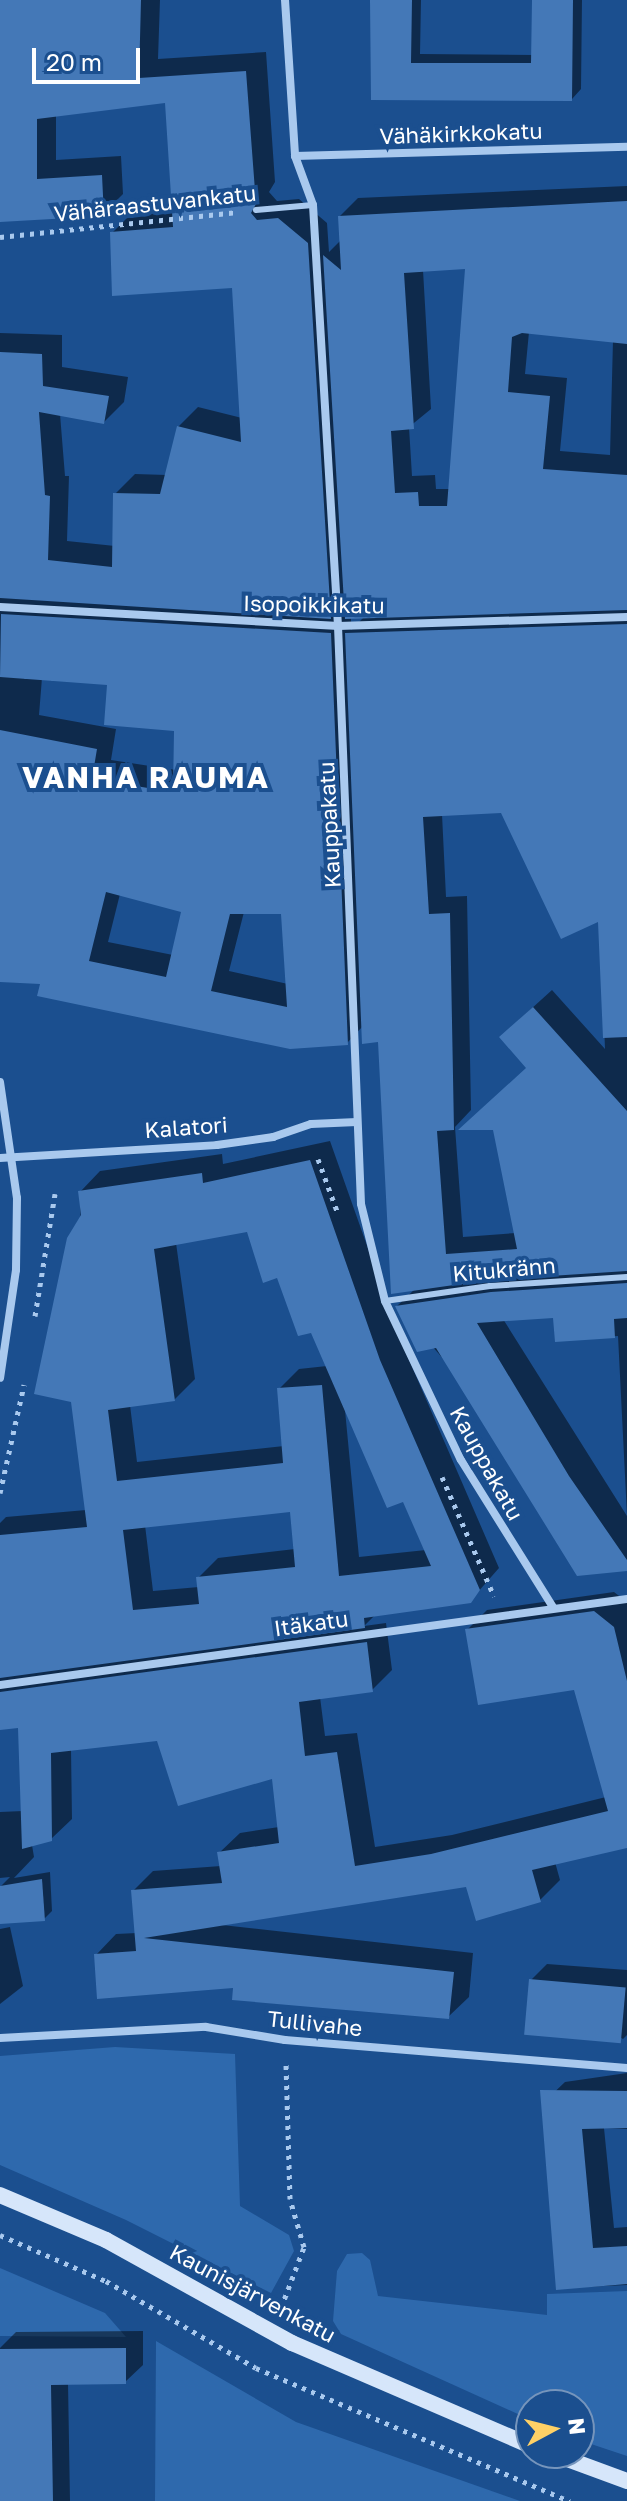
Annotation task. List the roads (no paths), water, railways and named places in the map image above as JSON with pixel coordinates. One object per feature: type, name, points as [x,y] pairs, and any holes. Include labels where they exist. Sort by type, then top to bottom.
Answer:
[{"type":"main road","name":"Kaunisjärvenkatu","points":[[0,2195],[106,2240],[270,2332],[515,2439]]},
{"type":"main road","points":[[594,2469],[627,2481]]},
{"type":"street","name":"Kauppakatu","points":[[285,0],[295,156],[313,205],[338,626],[361,1204],[385,1301],[461,1460],[553,1607]]},
{"type":"street","name":"Vähäkirkkokatu","points":[[295,156],[627,147]]},
{"type":"street","name":"Isopoikkikatu","points":[[0,607],[338,626],[627,617]]},
{"type":"street","points":[[0,1082],[14,1158],[16,1270],[0,1378]]},
{"type":"street","name":"Kalatori","points":[[0,1158],[217,1145],[273,1137],[311,1124],[357,1122]]},
{"type":"street","name":"Itäkatu","points":[[0,1685],[627,1599]]},
{"type":"street","name":"Tullivahe","points":[[0,2038],[206,2027],[285,2040],[627,2068]]},
{"type":"lane","name":"Vähäraastuvankatu","points":[[256,210],[313,205]]},
{"type":"lane","name":"Kitukränn","points":[[385,1301],[490,1286],[627,1277]]},
{"type":"district","name":"VANHA RAUMA","points":[[146,777]]}]
